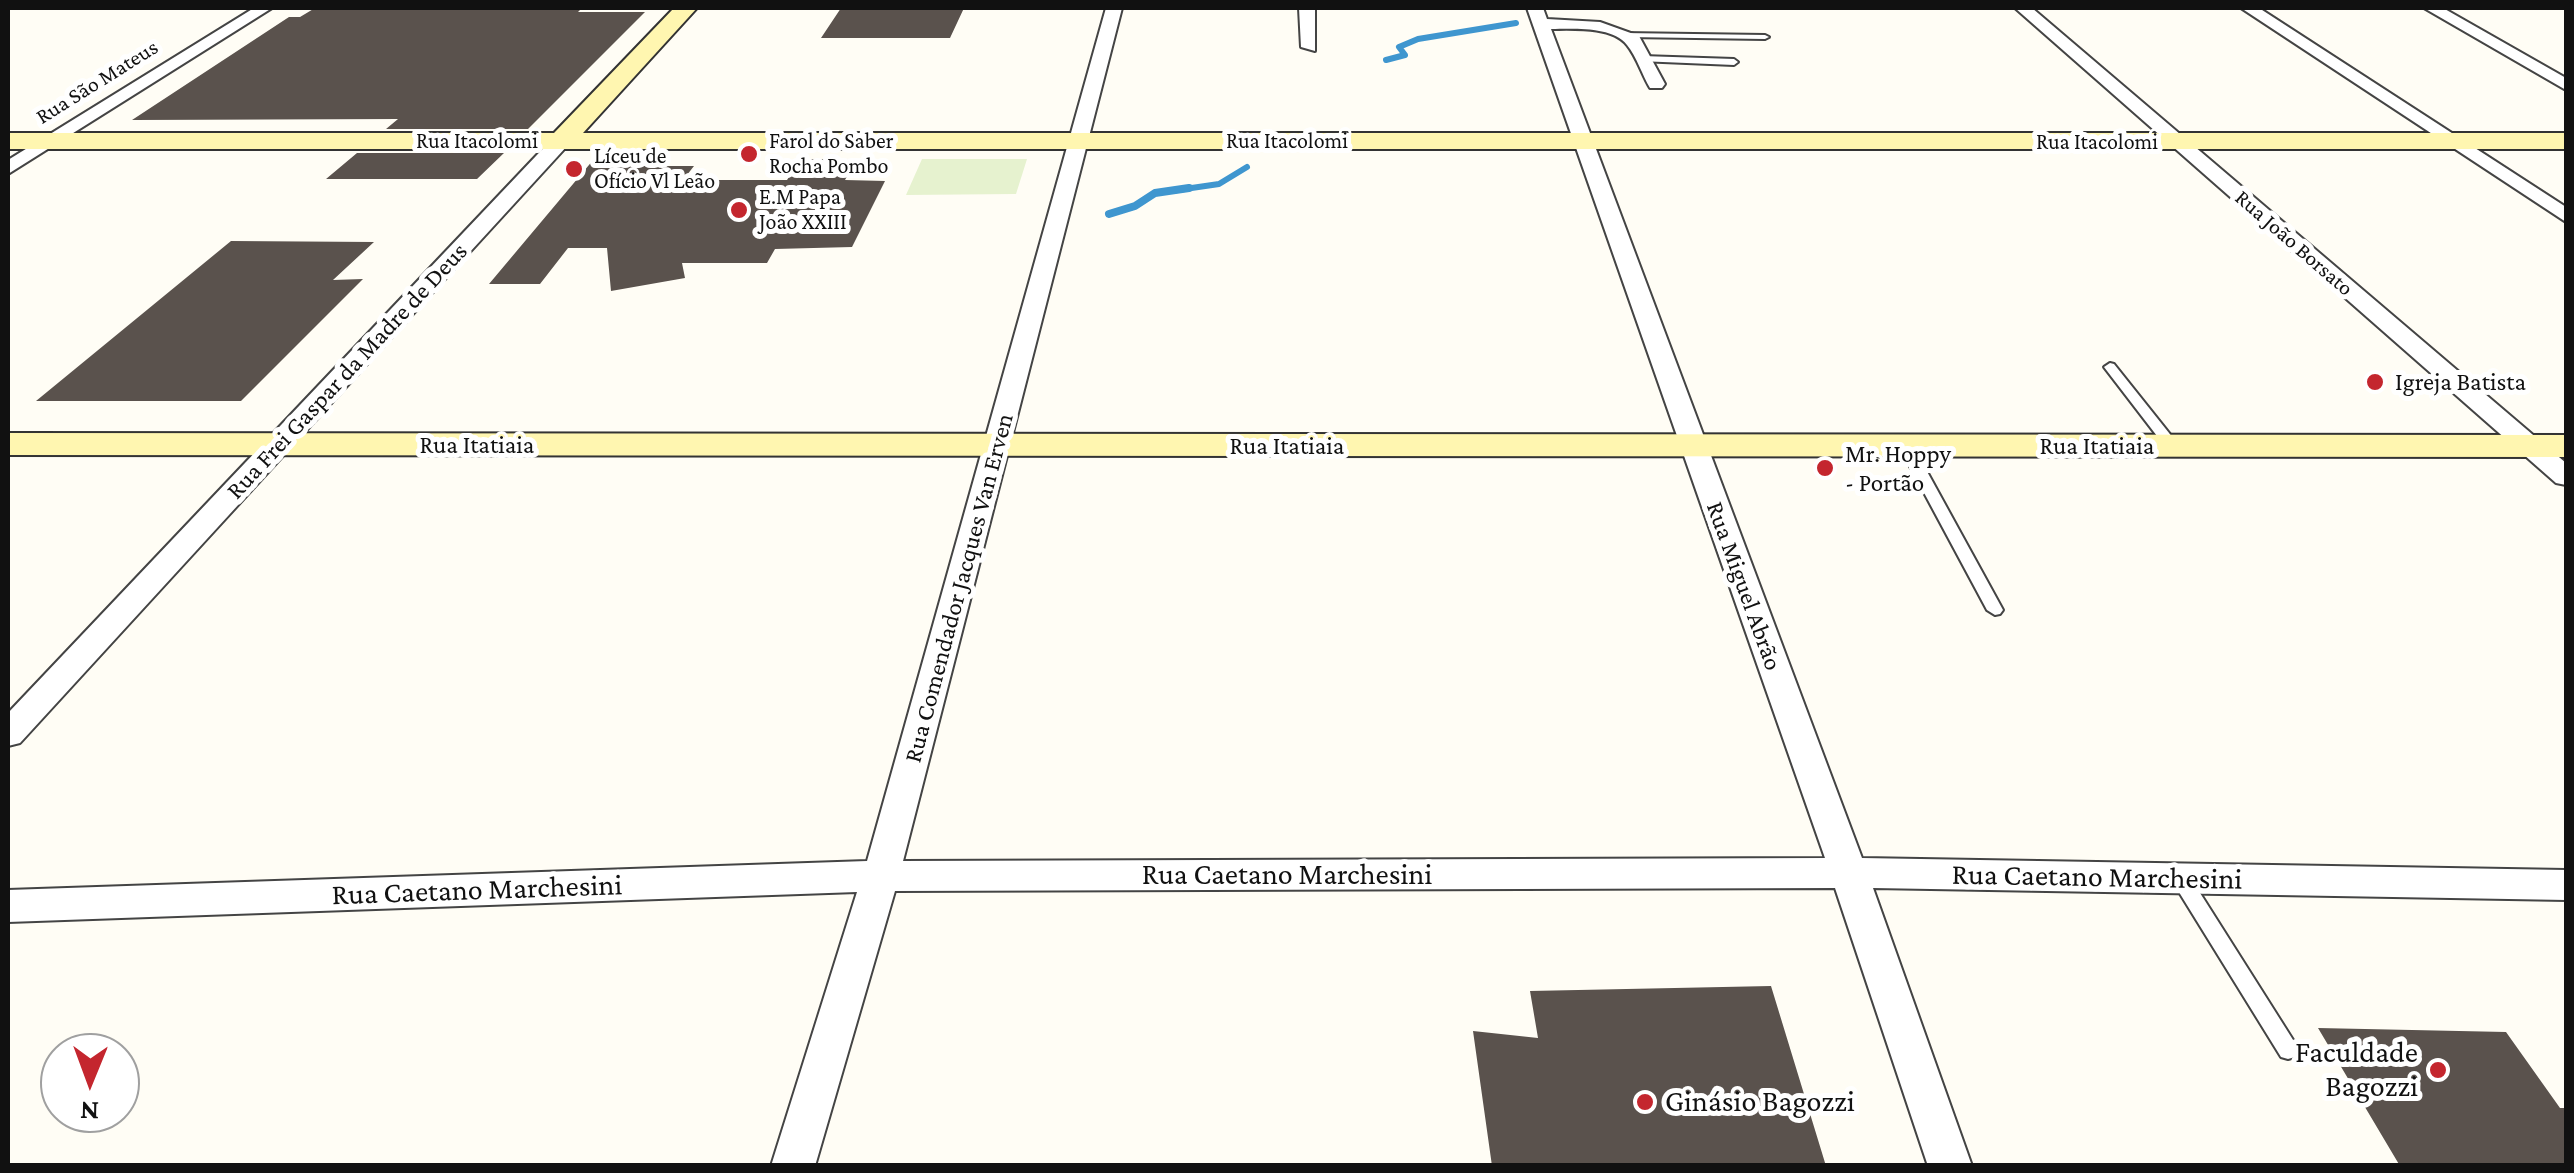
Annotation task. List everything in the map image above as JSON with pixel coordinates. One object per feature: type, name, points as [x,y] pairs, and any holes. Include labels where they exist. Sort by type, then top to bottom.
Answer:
[{"type":"main road","name":"Rua Frei Gaspar da Madre de Deus","points":[[561,141],[686,8]]},
{"type":"main road","name":"Rua Itacolomi","points":[[8,141],[2566,141]]},
{"type":"main road","name":"Rua Itatiaia","points":[[8,444],[2549,446]]},
{"type":"street","name":"Rua São Mateus","points":[[8,168],[264,8]]},
{"type":"street","name":"Rua Comendador Jacques Van Erven","points":[[793,1166],[881,876],[1114,8]]},
{"type":"street","points":[[1307,8],[1309,47]]},
{"type":"street","name":"Rua João Borsato","points":[[2022,8],[2177,142],[2549,446],[2566,477]]},
{"type":"street","points":[[2250,8],[2566,216]]},
{"type":"street","points":[[2432,8],[2566,85]]},
{"type":"street","points":[[1538,16],[1626,35],[1656,84]]},
{"type":"street","name":"Rua Miguel Abrão","points":[[1538,16],[1849,873],[1950,1166]]},
{"type":"street","points":[[2534,67],[2566,67]]},
{"type":"street","name":"Rua Frei Gaspar da Madre de Deus","points":[[8,734],[561,141]]},
{"type":"street","name":"Rua Caetano Marchesini","points":[[8,906],[881,876],[1849,873],[2566,885]]},
{"type":"lane","points":[[1626,35],[1764,37]]},
{"type":"lane","points":[[1642,59],[1734,62]]},
{"type":"lane","points":[[2110,367],[2172,446]]},
{"type":"lane","points":[[1906,446],[1994,610]]},
{"type":"lane","points":[[2181,878],[2288,1050]]},
{"type":"green space","points":[[922,159],[1027,159],[1016,194],[906,195]]},
{"type":"building","points":[[315,8],[582,8],[578,12],[645,12],[528,129],[386,129],[398,119],[132,120],[289,17],[300,17]]},
{"type":"building","points":[[841,8],[964,8],[950,38],[821,38]]},
{"type":"building","points":[[357,153],[504,153],[477,179],[326,179]]},
{"type":"building","points":[[594,159],[649,159],[643,166],[694,166],[683,180],[787,180],[801,159],[857,159],[845,180],[885,181],[852,247],[775,249],[767,263],[682,263],[685,278],[611,291],[607,248],[568,248],[540,284],[489,284]]},
{"type":"building","points":[[231,241],[374,242],[333,280],[363,279],[241,401],[36,401]]},
{"type":"building","name":"Ginásio Bagozzi","points":[[1771,986],[1826,1166],[1492,1166],[1473,1031],[1538,1038],[1530,991]]},
{"type":"building","name":"Faculdade Bagozzi","points":[[2318,1028],[2506,1032],[2560,1108],[2566,1108],[2566,1166],[2400,1166]]},
{"type":"waterway","points":[[1386,60],[1405,55],[1399,47],[1418,39],[1516,23]]},
{"type":"waterway","points":[[1171,191],[1219,184],[1247,167]]},
{"type":"waterway","points":[[1109,214],[1135,206],[1155,193],[1189,188]]},
{"type":"place","name":"Farol do Saber Rocha Pombo","points":[[749,154]]},
{"type":"place","name":"Líceu de Ofício Vl Leão","points":[[574,169]]},
{"type":"place","name":"E.M Papa João XXIII","points":[[739,210]]},
{"type":"place","name":"Igreja Batista","points":[[2375,382]]},
{"type":"place","name":"Mr. Hoppy - Portão","points":[[1825,468]]},
{"type":"place","name":"Faculdade Bagozzi","points":[[2438,1070]]},
{"type":"place","name":"Ginásio Bagozzi","points":[[1645,1102]]}]
